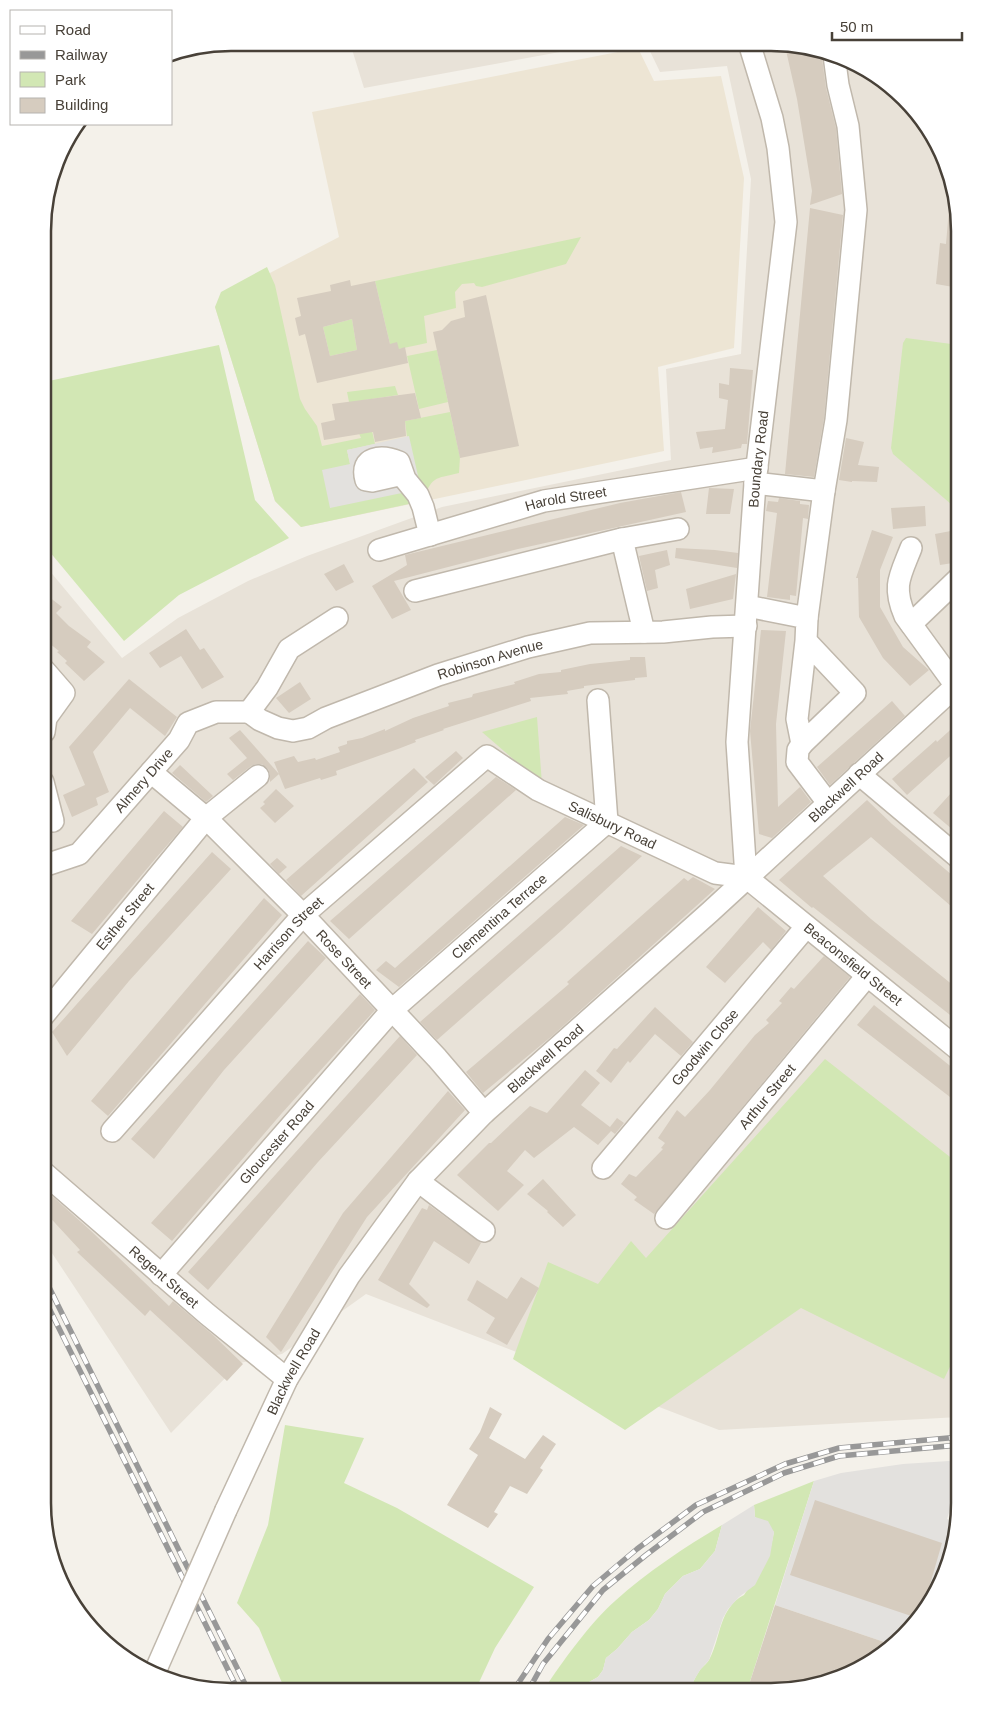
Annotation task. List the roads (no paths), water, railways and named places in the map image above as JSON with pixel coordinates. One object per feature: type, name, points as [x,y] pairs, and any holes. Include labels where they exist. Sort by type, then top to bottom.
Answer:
[{"type":"street","name":"Boundary Road","points":[[746,877],[737,742],[756,476],[786,222],[778,148],[772,118],[752,51]]},
{"type":"street","points":[[802,744],[797,719],[807,618],[824,490],[836,420],[856,210],[848,126],[838,85],[835,63]]},
{"type":"street","points":[[403,474],[418,495],[430,535]]},
{"type":"street","name":"Harold Street","points":[[379,550],[544,501],[756,476],[824,490]]},
{"type":"street","points":[[415,592],[622,539],[678,529]]},
{"type":"street","points":[[622,539],[644,632]]},
{"type":"street","points":[[911,548],[901,572],[897,589],[900,604],[904,616],[951,675]]},
{"type":"street","points":[[911,624],[951,586]]},
{"type":"street","name":"Robinson Avenue","points":[[249,712],[260,720],[278,728],[293,731],[308,728],[326,718],[438,675],[528,647],[590,633],[663,632],[712,627],[746,616],[807,618]]},
{"type":"street","points":[[249,712],[289,650],[337,618]]},
{"type":"street","points":[[806,641],[855,693],[798,750],[796,762],[828,803]]},
{"type":"street","points":[[51,678],[64,693],[51,711]]},
{"type":"street","name":"Blackwell Road","points":[[157,1667],[226,1510],[287,1379],[349,1276],[418,1181],[484,1113],[710,912],[951,690]]},
{"type":"street","points":[[598,700],[607,822]]},
{"type":"street","name":"Almery Drive","points":[[51,863],[79,854],[179,740],[188,723],[216,712],[249,712]]},
{"type":"street","name":"Salisbury Road","points":[[487,756],[538,790],[714,873],[746,877]]},
{"type":"street","name":"Harrison Street","points":[[112,1131],[303,915],[487,756]]},
{"type":"street","name":"Rose Street","points":[[151,772],[206,818],[303,915],[392,1010],[484,1113]]},
{"type":"street","points":[[859,774],[951,851]]},
{"type":"street","name":"Esther Street","points":[[51,1006],[206,818],[258,776]]},
{"type":"street","points":[[51,814],[53,821]]},
{"type":"street","name":"Clementina Terrace","points":[[392,1010],[607,822]]},
{"type":"street","name":"Beaconsfield Street","points":[[746,877],[951,1044]]},
{"type":"street","name":"Goodwin Close","points":[[603,1168],[806,926]]},
{"type":"street","name":"Arthur Street","points":[[666,1218],[867,976]]},
{"type":"street","name":"Gloucester Road","points":[[162,1275],[392,1010]]},
{"type":"street","name":"Regent Street","points":[[51,1179],[162,1275],[287,1379]]},
{"type":"street","points":[[418,1181],[484,1231]]},
{"type":"railway","points":[[51,1291],[245,1683]]},
{"type":"railway","points":[[51,1312],[235,1683]]},
{"type":"railway","points":[[518,1683],[548,1639],[593,1586],[637,1549],[696,1505],[785,1464],[839,1448],[951,1438]]},
{"type":"railway","points":[[532,1683],[543,1664],[603,1590],[703,1512],[784,1473],[839,1456],[951,1446]]}]
